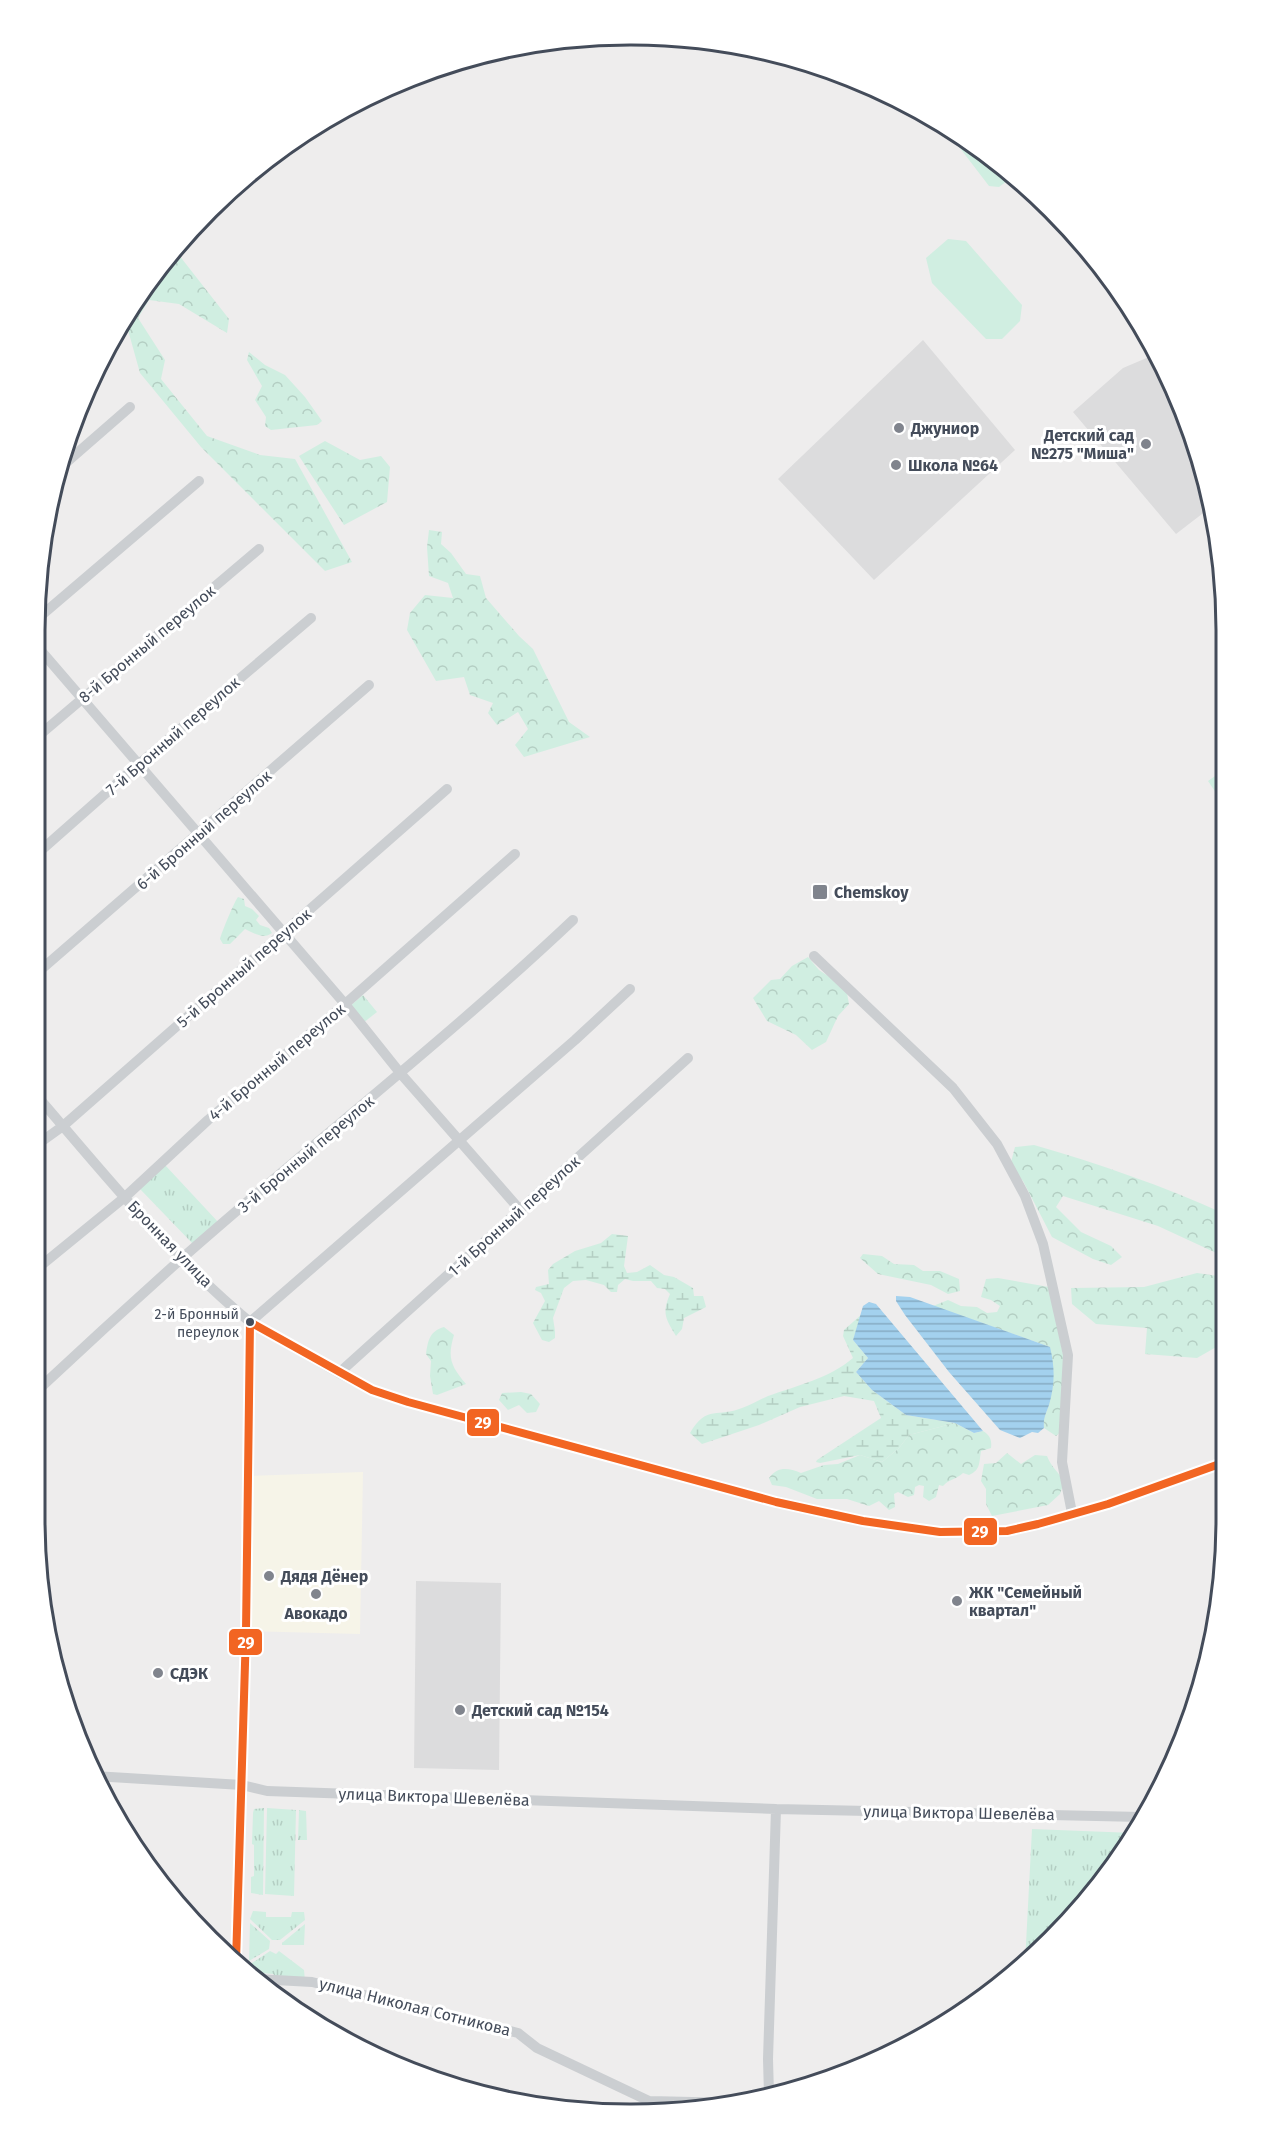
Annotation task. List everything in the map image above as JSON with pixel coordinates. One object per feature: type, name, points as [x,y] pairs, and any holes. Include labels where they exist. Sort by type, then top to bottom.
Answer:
[{"type":"street","points":[[71,458],[130,407]]},
{"type":"street","points":[[45,613],[199,482]]},
{"type":"street","name":"8-й Бронный переулок","points":[[45,730],[259,549]]},
{"type":"street","name":"7-й Бронный переулок","points":[[45,847],[311,618]]},
{"type":"street","points":[[45,655],[345,1004],[401,1074],[521,1211]]},
{"type":"street","name":"6-й Бронный переулок","points":[[45,966],[369,686]]},
{"type":"street","name":"5-й Бронный переулок","points":[[45,1139],[63,1126],[284,934],[447,789]]},
{"type":"street","name":"4-й Бронный переулок","points":[[45,1262],[125,1197],[208,1120],[515,855]]},
{"type":"street","name":"3-й Бронный переулок","points":[[45,1384],[182,1259],[401,1074],[516,974],[573,920]]},
{"type":"street","points":[[814,956],[953,1088],[998,1144],[1025,1196],[1043,1244],[1068,1355],[1062,1462],[1072,1513]]},
{"type":"street","points":[[236,1952],[250,1458],[250,1322],[575,1040],[630,989]]},
{"type":"street","name":"1-й Бронный переулок","points":[[339,1373],[688,1058]]},
{"type":"street","name":"Бронная улица","points":[[45,1105],[182,1259],[250,1322],[372,1390],[408,1402],[767,1500],[863,1521],[940,1532],[1007,1531],[1107,1504],[1216,1465]]},
{"type":"street","name":"улица Виктора Шевелёва","points":[[105,1777],[242,1785],[277,1792],[776,1809],[1134,1818]]},
{"type":"street","points":[[769,2087],[776,1809]]},
{"type":"street","name":"улица Николая Сотникова","points":[[270,1980],[312,1982],[518,2033],[537,2048],[650,2101],[681,2102]]},
{"type":"shaded area","name":"Школа №64","points":[[923,340],[1015,450],[874,580],[778,479]]},
{"type":"shaded area","name":"Детский сад №275 \"Миша\"","points":[[1148,357],[1185,442],[1204,512],[1176,534],[1073,412],[1123,368]]},
{"type":"shaded area","points":[[363,1472],[360,1634],[246,1631],[249,1476]]},
{"type":"shaded area","points":[[416,1581],[501,1583],[499,1770],[414,1768]]},
{"type":"green space","points":[[958,145],[1006,181],[999,187],[989,186]]},
{"type":"green space","points":[[948,239],[966,241],[1022,305],[1020,321],[1002,339],[986,339],[932,283],[926,258]]},
{"type":"green space","points":[[180,256],[229,319],[227,333],[179,304],[149,300],[138,318],[165,360],[161,379],[207,436],[260,455],[295,459],[352,562],[325,571],[201,447],[140,373],[128,330],[144,305]]},
{"type":"green space","points":[[249,352],[265,365],[285,375],[322,421],[317,425],[271,430],[265,426],[266,417],[255,400],[262,386],[247,360]]},
{"type":"green space","points":[[325,441],[360,460],[381,456],[390,467],[387,502],[344,525],[299,456]]},
{"type":"green space","points":[[429,530],[442,532],[441,544],[451,553],[466,574],[480,576],[486,598],[533,649],[569,722],[590,737],[524,757],[515,745],[528,729],[518,712],[497,725],[488,713],[493,703],[470,695],[464,677],[436,681],[407,630],[410,613],[425,595],[453,598],[448,583],[429,576],[427,547]]},
{"type":"green space","points":[[1216,775],[1216,793],[1208,781]]},
{"type":"green space","points":[[238,897],[244,899],[245,906],[259,916],[256,920],[260,925],[269,928],[272,933],[262,936],[245,929],[230,944],[223,944],[220,939]]},
{"type":"green space","points":[[808,957],[819,970],[846,988],[849,1004],[838,1016],[826,1042],[812,1050],[796,1035],[767,1021],[753,998],[771,980],[780,979],[792,966]]},
{"type":"green space","points":[[363,995],[377,1012],[363,1023],[350,1006]]},
{"type":"green space","points":[[1034,1145],[1083,1160],[1131,1176],[1216,1210],[1216,1253],[1158,1226],[1063,1196],[1056,1207],[1081,1232],[1111,1246],[1122,1257],[1111,1265],[1093,1259],[1052,1237],[1023,1181],[1010,1166],[1015,1147]]},
{"type":"green space","points":[[165,1165],[219,1223],[193,1244],[140,1189]]},
{"type":"green space","points":[[612,1234],[628,1236],[624,1266],[627,1273],[637,1272],[650,1265],[664,1275],[674,1277],[693,1288],[694,1296],[703,1296],[706,1307],[684,1318],[682,1329],[676,1336],[669,1325],[665,1311],[670,1294],[665,1289],[657,1288],[651,1281],[625,1279],[618,1285],[617,1292],[611,1292],[604,1285],[586,1280],[573,1281],[564,1288],[553,1318],[555,1338],[549,1342],[542,1340],[533,1323],[545,1301],[541,1293],[535,1290],[536,1287],[549,1284],[548,1270],[553,1264],[575,1251],[601,1243]]},
{"type":"green space","points":[[863,1254],[882,1256],[894,1264],[914,1265],[923,1271],[940,1271],[959,1279],[960,1291],[948,1294],[931,1285],[878,1274],[860,1258]]},
{"type":"green space","points":[[1197,1273],[1216,1276],[1216,1347],[1197,1358],[1145,1354],[1147,1328],[1096,1324],[1072,1304],[1071,1288],[1144,1287]]},
{"type":"green space","points":[[998,1278],[1049,1287],[1065,1364],[1063,1430],[1056,1436],[1044,1428],[1043,1420],[1049,1405],[1050,1347],[933,1306],[948,1300],[961,1306],[977,1307],[987,1313],[997,1312],[1000,1306],[981,1297],[986,1279]]},
{"type":"green space","points":[[862,1314],[853,1340],[868,1358],[856,1372],[872,1390],[906,1415],[955,1423],[909,1435],[899,1448],[882,1462],[860,1455],[816,1462],[881,1418],[874,1401],[844,1396],[800,1407],[759,1425],[702,1444],[690,1433],[702,1418],[708,1415],[745,1407],[823,1376],[844,1365],[853,1358],[843,1336],[844,1330]]},
{"type":"green space","points":[[444,1327],[454,1335],[451,1350],[452,1361],[466,1384],[437,1395],[433,1394],[430,1376],[431,1361],[426,1354],[430,1337]]},
{"type":"green space","points":[[502,1393],[531,1394],[540,1404],[536,1412],[527,1413],[519,1405],[508,1410],[499,1400]]},
{"type":"green space","points":[[955,1423],[974,1433],[983,1431],[990,1438],[991,1448],[981,1451],[976,1471],[969,1475],[963,1473],[943,1486],[939,1485],[936,1497],[929,1501],[923,1497],[924,1486],[919,1485],[915,1487],[914,1495],[908,1497],[898,1492],[894,1494],[895,1507],[889,1510],[879,1501],[869,1506],[847,1499],[817,1499],[786,1487],[772,1485],[769,1478],[776,1471],[788,1469],[801,1473],[824,1465],[838,1464],[860,1455],[882,1462],[899,1448],[909,1435]]},
{"type":"green space","points":[[1007,1453],[1021,1464],[1035,1455],[1047,1456],[1064,1482],[1060,1494],[1048,1505],[992,1516],[986,1504],[986,1489],[981,1481],[984,1464],[996,1463]]},
{"type":"green space","points":[[264,1808],[263,1895],[251,1893],[251,1877],[254,1876],[253,1813],[254,1809]]},
{"type":"green space","points":[[267,1808],[296,1810],[294,1896],[265,1894]]},
{"type":"green space","points":[[299,1810],[306,1811],[307,1840],[298,1840]]},
{"type":"green space","points":[[1032,1829],[1124,1833],[1071,1905],[1026,1951]]},
{"type":"green space","points":[[253,1911],[266,1912],[266,1917],[291,1917],[292,1912],[304,1912],[305,1920],[280,1940],[272,1940],[250,1919]]},
{"type":"green space","points":[[250,1923],[270,1941],[269,1949],[249,1961]]},
{"type":"green space","points":[[305,1924],[304,1945],[282,1945],[282,1943]]},
{"type":"green space","points":[[270,1951],[276,1954],[279,1951],[304,1970],[305,1981],[278,1978],[273,1974],[262,1973],[250,1964]]},
{"type":"water","points":[[896,1296],[910,1297],[1050,1347],[1053,1383],[1044,1428],[1038,1433],[1032,1432],[1020,1438],[1000,1430],[949,1372],[905,1315],[896,1301]]},
{"type":"water","points":[[869,1302],[876,1304],[983,1431],[974,1433],[955,1423],[906,1415],[872,1390],[856,1372],[868,1358],[853,1340],[863,1306]]},
{"type":"transit line","name":"29","points":[[250,1322],[372,1390],[408,1402],[776,1502],[863,1521],[940,1532],[1007,1531],[1108,1504],[1216,1465]]},
{"type":"transit line","name":"29","points":[[236,1952],[246,1631],[250,1322]]},
{"type":"place","name":"Джуниор","points":[[899,428]]},
{"type":"place","name":"Детский сад №275 \"Миша\"","points":[[1146,444]]},
{"type":"place","name":"Школа №64","points":[[896,465]]},
{"type":"place","name":"Chemskoy","points":[[820,892]]},
{"type":"place","name":"2-й Бронный переулок","points":[[250,1322]]},
{"type":"place","name":"Дядя Дёнер","points":[[269,1576]]},
{"type":"place","name":"Авокадо","points":[[316,1594]]},
{"type":"place","name":"ЖК \"Семейный квартал\"","points":[[957,1601]]},
{"type":"place","name":"СДЭК","points":[[158,1673]]},
{"type":"place","name":"Детский сад №154","points":[[460,1710]]}]
